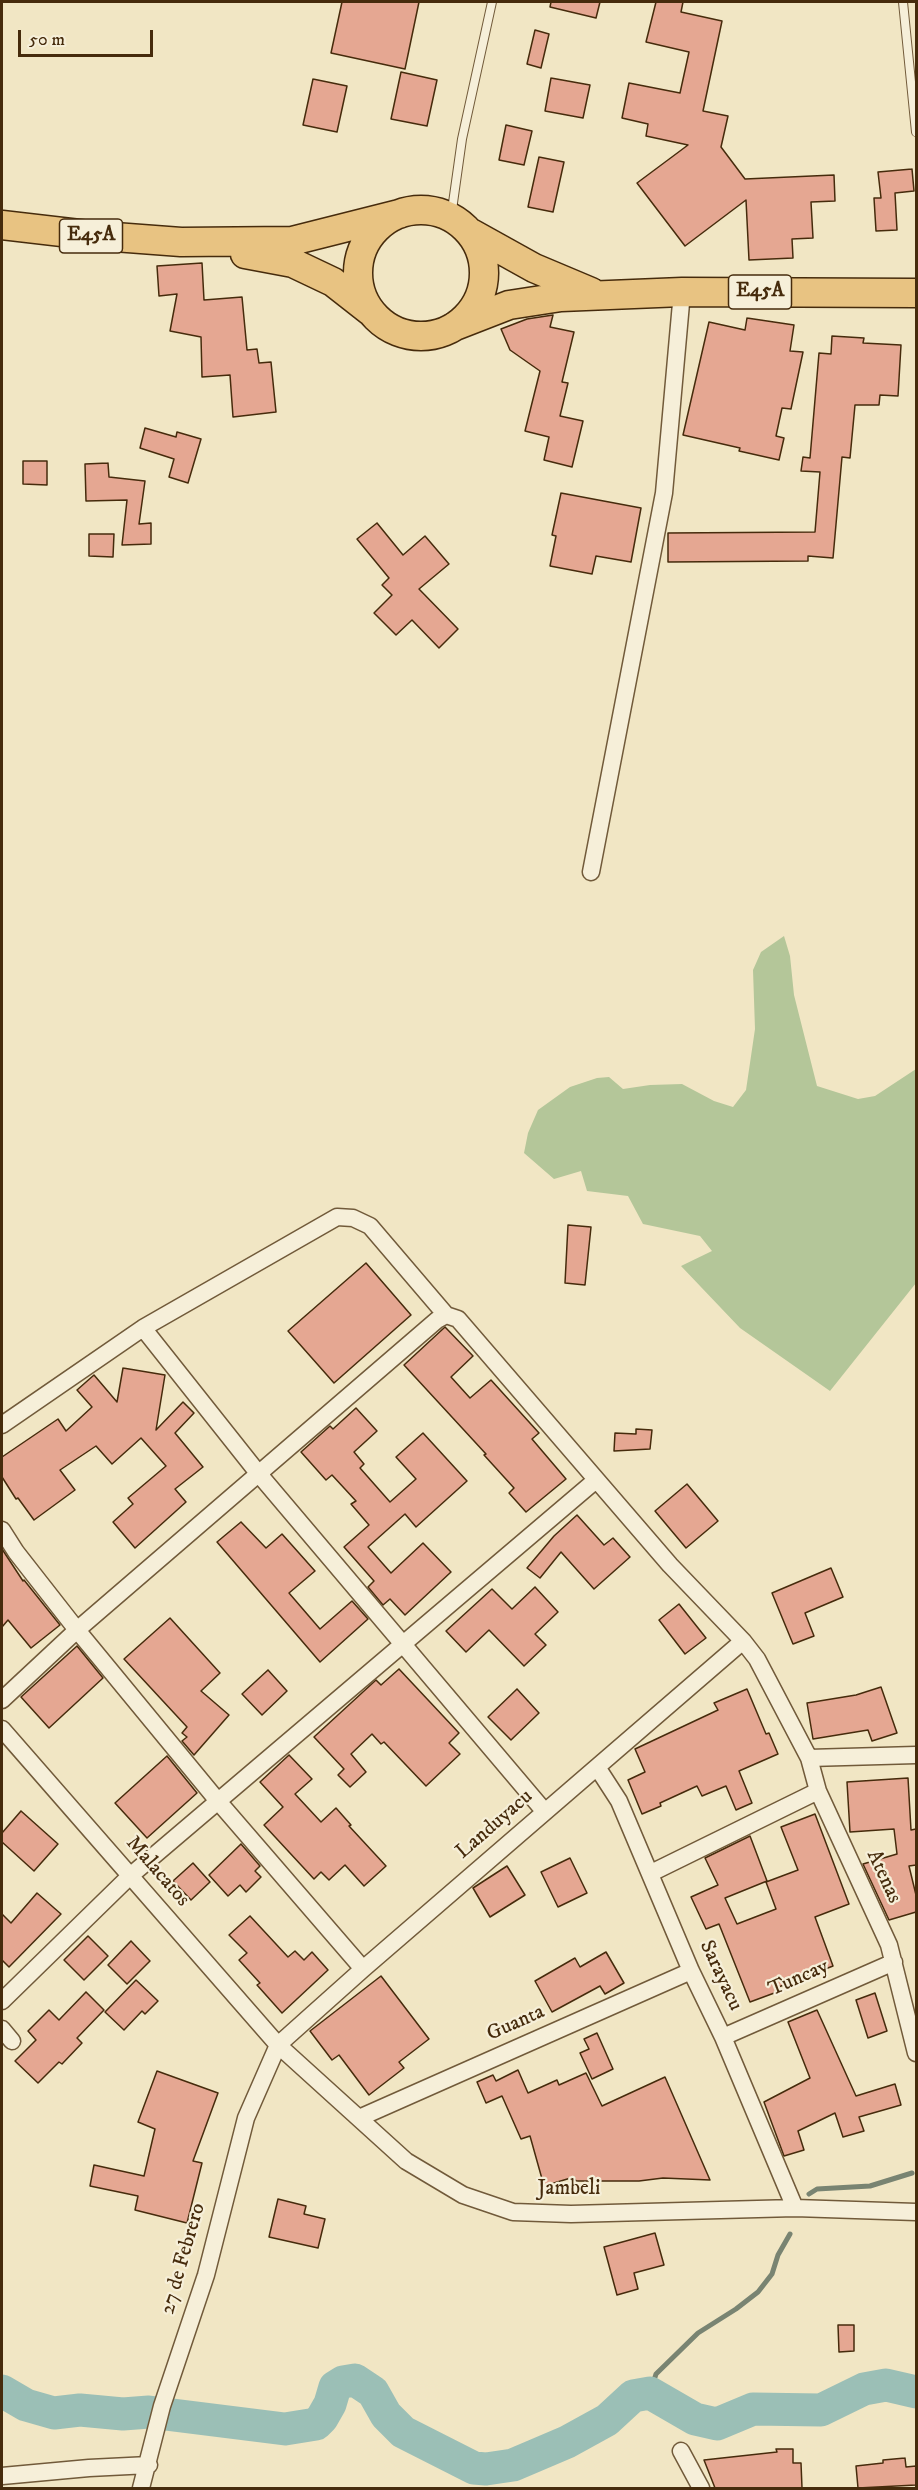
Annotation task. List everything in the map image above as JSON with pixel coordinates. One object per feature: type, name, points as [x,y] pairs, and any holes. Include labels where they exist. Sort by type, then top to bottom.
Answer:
[{"type":"highway","points":[[425,210],[461,225],[483,257],[484,283],[474,308],[455,326],[431,336],[411,336],[392,330],[372,313],[360,290],[359,263],[363,250],[373,234],[387,220],[399,214],[425,210]]},
{"type":"highway","name":"E45A","points":[[2,225],[88,236],[181,242],[292,241],[399,214]]},
{"type":"highway","name":"E45A","points":[[461,225],[552,277],[604,296]]},
{"type":"highway","name":"E45A","points":[[181,242],[293,263],[333,282],[372,313]]},
{"type":"highway","name":"E45A","points":[[455,326],[509,305],[561,297],[682,292],[916,293]]},
{"type":"street","points":[[591,872],[664,493],[682,292]]},
{"type":"street","name":"Atenas","points":[[2,1425],[142,1328],[337,1217],[353,1218],[370,1226],[446,1315],[458,1319],[670,1565],[743,1641],[757,1659],[808,1758],[818,1791],[889,1945],[916,2053]]},
{"type":"street","points":[[2,1700],[77,1630],[258,1473],[437,1320],[446,1315]]},
{"type":"street","points":[[142,1328],[258,1473],[545,1812]]},
{"type":"street","points":[[2,2001],[130,1876],[596,1479]]},
{"type":"street","points":[[2,1530],[16,1552],[77,1630],[218,1800],[363,1969]]},
{"type":"street","name":"Landuyacu","points":[[278,2046],[363,1969],[743,1641]]},
{"type":"street","name":"Malacatos","points":[[2,1729],[278,2046]]},
{"type":"street","points":[[808,1758],[916,1755]]},
{"type":"street","name":"Sarayacu","points":[[597,1767],[619,1801],[795,2208]]},
{"type":"street","points":[[651,1873],[818,1791]]},
{"type":"street","name":"Tuncay","points":[[723,2037],[894,1962]]},
{"type":"street","name":"Guanta","points":[[358,2118],[691,1971]]},
{"type":"street","name":"Jambeli","points":[[278,2046],[406,2161],[463,2194],[513,2212],[571,2214],[795,2208],[916,2212]]},
{"type":"street","name":"27 de Febrero","points":[[141,2488],[162,2406],[206,2275],[246,2118],[278,2046]]},
{"type":"street","points":[[681,2451],[701,2488]]},
{"type":"street","points":[[2,2476],[148,2465]]},
{"type":"lane","points":[[461,225],[462,139],[492,2]]},
{"type":"lane","points":[[903,2],[916,132]]},
{"type":"green space","points":[[784,936],[790,956],[794,995],[817,1086],[858,1099],[875,1096],[916,1069],[916,1283],[830,1391],[740,1328],[681,1266],[712,1251],[700,1236],[643,1224],[628,1196],[587,1191],[581,1171],[554,1179],[524,1153],[528,1133],[538,1110],[570,1087],[597,1078],[609,1077],[623,1089],[682,1084],[714,1101],[733,1107],[746,1090],[755,1029],[753,970],[761,952]]},
{"type":"building","points":[[342,2],[419,2],[405,69],[331,53]]},
{"type":"building","points":[[551,2],[600,2],[596,18],[550,7]]},
{"type":"building","points":[[656,2],[683,2],[681,12],[722,21],[703,111],[728,116],[721,147],[745,179],[834,175],[835,201],[811,202],[813,238],[792,239],[793,258],[749,260],[746,200],[685,246],[637,183],[688,145],[646,136],[648,124],[622,118],[629,83],[680,93],[689,52],[646,42]]},
{"type":"building","points":[[535,30],[549,34],[541,68],[527,64]]},
{"type":"building","points":[[401,72],[437,80],[427,126],[391,119]]},
{"type":"building","points":[[551,78],[590,85],[583,118],[545,111]]},
{"type":"building","points":[[313,79],[347,86],[337,132],[303,125]]},
{"type":"building","points":[[506,125],[532,131],[524,165],[499,160]]},
{"type":"building","points":[[539,157],[564,162],[553,212],[528,207]]},
{"type":"building","points":[[912,169],[914,191],[895,193],[897,230],[876,231],[874,198],[881,198],[878,172]]},
{"type":"building","points":[[202,263],[204,300],[242,297],[247,350],[257,349],[259,363],[271,362],[276,412],[233,417],[230,375],[202,377],[201,337],[170,331],[177,294],[159,296],[157,266]]},
{"type":"building","points":[[553,315],[550,327],[574,332],[562,382],[568,383],[560,416],[583,421],[572,467],[544,460],[549,437],[525,431],[540,371],[510,350],[501,329],[527,319]]},
{"type":"building","points":[[747,318],[794,325],[790,351],[803,352],[791,409],[782,408],[776,436],[784,438],[779,460],[683,435],[709,322],[745,330]]},
{"type":"building","points":[[832,336],[864,338],[863,343],[901,345],[898,396],[880,395],[879,405],[855,405],[850,458],[842,457],[833,558],[808,556],[808,561],[668,562],[668,533],[815,532],[820,472],[801,471],[803,457],[810,458],[819,353],[831,354]]},
{"type":"building","points":[[145,428],[176,437],[177,432],[201,439],[188,483],[169,477],[174,459],[140,448]]},
{"type":"building","points":[[23,461],[47,461],[47,485],[23,484]]},
{"type":"building","points":[[108,463],[109,477],[145,481],[139,524],[151,523],[151,544],[122,545],[127,500],[86,501],[85,464]]},
{"type":"building","points":[[561,493],[641,508],[631,562],[596,556],[592,574],[550,566],[556,536],[552,535]]},
{"type":"building","points":[[377,523],[403,555],[425,536],[449,564],[419,589],[458,629],[439,648],[412,620],[396,635],[374,613],[392,595],[382,585],[389,578],[357,539]]},
{"type":"building","points":[[89,534],[114,534],[113,557],[89,556]]},
{"type":"building","points":[[568,1225],[591,1227],[585,1285],[565,1283]]},
{"type":"building","points":[[366,1263],[411,1315],[334,1383],[288,1331]]},
{"type":"building","points":[[445,1327],[473,1356],[451,1377],[470,1398],[491,1380],[539,1433],[532,1439],[566,1479],[526,1512],[509,1493],[514,1488],[484,1455],[486,1454],[404,1365]]},
{"type":"building","points":[[123,1368],[165,1375],[156,1430],[183,1402],[194,1413],[175,1433],[203,1467],[175,1489],[186,1502],[135,1548],[113,1522],[133,1504],[128,1498],[166,1466],[141,1438],[112,1464],[96,1446],[60,1470],[75,1490],[34,1520],[18,1498],[16,1499],[2,1477],[2,1457],[58,1419],[66,1431],[92,1407],[77,1390],[94,1375],[117,1402]]},
{"type":"building","points":[[356,1408],[377,1431],[354,1452],[364,1464],[360,1468],[390,1502],[416,1479],[396,1457],[423,1433],[467,1481],[416,1527],[405,1514],[368,1547],[391,1573],[423,1543],[451,1572],[405,1615],[390,1599],[383,1605],[368,1587],[374,1581],[344,1547],[369,1525],[351,1504],[356,1501],[332,1475],[326,1480],[301,1452],[330,1426],[333,1429]]},
{"type":"building","points":[[636,1429],[652,1430],[650,1449],[614,1451],[615,1433],[636,1434]]},
{"type":"building","points":[[687,1484],[718,1521],[686,1548],[655,1511]]},
{"type":"building","points":[[577,1515],[604,1545],[613,1538],[630,1557],[594,1589],[561,1552],[540,1578],[527,1568],[554,1536]]},
{"type":"building","points":[[241,1522],[266,1548],[282,1534],[315,1571],[289,1593],[320,1629],[352,1601],[368,1619],[320,1662],[217,1542]]},
{"type":"building","points":[[2,1549],[23,1581],[60,1625],[31,1648],[8,1620],[2,1627]]},
{"type":"building","points":[[831,1568],[843,1597],[805,1613],[814,1636],[793,1644],[772,1593]]},
{"type":"building","points":[[535,1587],[558,1612],[535,1634],[546,1645],[524,1666],[489,1630],[466,1652],[446,1631],[492,1589],[512,1609]]},
{"type":"building","points":[[679,1604],[706,1638],[685,1654],[659,1620]]},
{"type":"building","points":[[170,1618],[220,1673],[201,1691],[229,1715],[194,1755],[182,1741],[187,1737],[182,1733],[187,1727],[124,1659]]},
{"type":"building","points":[[77,1646],[103,1678],[49,1728],[21,1697]]},
{"type":"building","points":[[399,1669],[459,1733],[449,1743],[460,1754],[426,1786],[384,1742],[381,1744],[372,1734],[351,1754],[366,1772],[350,1787],[338,1775],[344,1769],[314,1737],[376,1680],[381,1685]]},
{"type":"building","points":[[268,1670],[287,1691],[262,1715],[242,1694]]},
{"type":"building","points":[[881,1687],[897,1733],[872,1741],[868,1730],[813,1739],[807,1703],[856,1695]]},
{"type":"building","points":[[517,1689],[539,1713],[511,1740],[488,1717]]},
{"type":"building","points":[[747,1689],[766,1734],[769,1733],[778,1754],[739,1771],[752,1803],[736,1810],[726,1786],[702,1796],[697,1786],[642,1814],[628,1780],[645,1772],[635,1749],[718,1710],[714,1703]]},
{"type":"building","points":[[289,1755],[312,1779],[295,1794],[321,1822],[336,1808],[351,1825],[349,1826],[386,1866],[364,1886],[345,1865],[329,1880],[321,1872],[314,1879],[264,1825],[283,1807],[260,1782]]},
{"type":"building","points":[[167,1756],[197,1793],[147,1838],[115,1803]]},
{"type":"building","points":[[908,1778],[911,1830],[916,1829],[916,1865],[909,1866],[916,1895],[916,1912],[889,1920],[863,1864],[897,1854],[894,1829],[850,1832],[847,1782]]},
{"type":"building","points":[[21,1811],[58,1844],[34,1871],[2,1842],[2,1833]]},
{"type":"building","points":[[815,1814],[849,1904],[815,1917],[833,1966],[776,1988],[777,1992],[750,2002],[719,1924],[706,1929],[691,1897],[718,1885],[705,1858],[750,1836],[767,1881],[725,1898],[737,1924],[776,1909],[766,1882],[798,1870],[781,1827]]},
{"type":"building","points":[[241,1844],[260,1866],[255,1871],[261,1877],[246,1892],[240,1885],[228,1896],[209,1875]]},
{"type":"building","points":[[570,1858],[587,1893],[558,1907],[541,1872]]},
{"type":"building","points":[[193,1863],[210,1882],[191,1900],[173,1881]]},
{"type":"building","points":[[507,1866],[525,1895],[490,1917],[473,1888]]},
{"type":"building","points":[[37,1893],[61,1914],[9,1967],[2,1960],[2,1914],[11,1923]]},
{"type":"building","points":[[250,1916],[288,1957],[295,1951],[304,1960],[312,1952],[328,1970],[282,2013],[257,1985],[260,1983],[239,1960],[247,1953],[229,1935]]},
{"type":"building","points":[[88,1936],[108,1956],[84,1980],[64,1960]]},
{"type":"building","points":[[131,1941],[150,1961],[127,1984],[108,1965]]},
{"type":"building","points":[[606,1952],[624,1983],[605,1994],[600,1986],[552,2012],[535,1981],[575,1958],[580,1967]]},
{"type":"building","points":[[381,1976],[429,2039],[399,2062],[404,2068],[369,2095],[339,2055],[332,2060],[310,2031]]},
{"type":"building","points":[[136,1980],[158,2001],[145,2014],[142,2011],[124,2030],[105,2012]]},
{"type":"building","points":[[86,1992],[104,2010],[77,2038],[82,2043],[62,2064],[59,2062],[38,2083],[15,2061],[36,2040],[28,2031],[49,2010],[59,2020]]},
{"type":"building","points":[[875,1993],[887,2031],[868,2038],[856,2000]]},
{"type":"building","points":[[817,2010],[856,2096],[895,2084],[901,2105],[859,2117],[864,2131],[843,2137],[835,2113],[798,2131],[804,2150],[784,2156],[764,2102],[810,2078],[788,2022]]},
{"type":"building","points":[[597,2033],[613,2069],[592,2079],[580,2053],[589,2049],[584,2039]]},
{"type":"building","points":[[518,2070],[528,2093],[557,2080],[559,2085],[586,2073],[602,2106],[665,2077],[710,2180],[663,2178],[639,2181],[576,2181],[574,2177],[544,2186],[530,2136],[521,2139],[502,2096],[486,2103],[477,2082],[493,2075],[496,2081]]},
{"type":"building","points":[[157,2071],[218,2093],[193,2161],[202,2163],[187,2223],[135,2210],[138,2196],[90,2186],[94,2165],[144,2176],[155,2129],[138,2122]]},
{"type":"building","points":[[278,2199],[306,2206],[304,2214],[325,2219],[318,2248],[269,2237]]},
{"type":"building","points":[[655,2233],[664,2265],[634,2273],[638,2289],[617,2295],[604,2247]]},
{"type":"building","points":[[838,2325],[854,2325],[854,2351],[839,2352]]},
{"type":"building","points":[[776,2449],[793,2449],[793,2463],[801,2463],[802,2488],[715,2488],[704,2460],[777,2452]]},
{"type":"building","points":[[905,2458],[906,2467],[916,2466],[916,2485],[858,2488],[856,2466]]},
{"type":"waterway","points":[[809,2194],[817,2189],[870,2186],[912,2173]]},
{"type":"waterway","points":[[650,2393],[656,2374],[698,2333],[758,2292],[772,2274],[778,2255],[790,2234]]},
{"type":"waterway","points":[[2,2391],[26,2405],[54,2413],[80,2410],[123,2414],[149,2412],[285,2429],[316,2424],[330,2404],[335,2387],[343,2382],[355,2380],[373,2392],[386,2415],[403,2432],[474,2468],[486,2469],[513,2465],[567,2442],[607,2420],[633,2396],[650,2393],[695,2419],[717,2424],[753,2409],[821,2410],[864,2389],[886,2385],[916,2392]]}]
